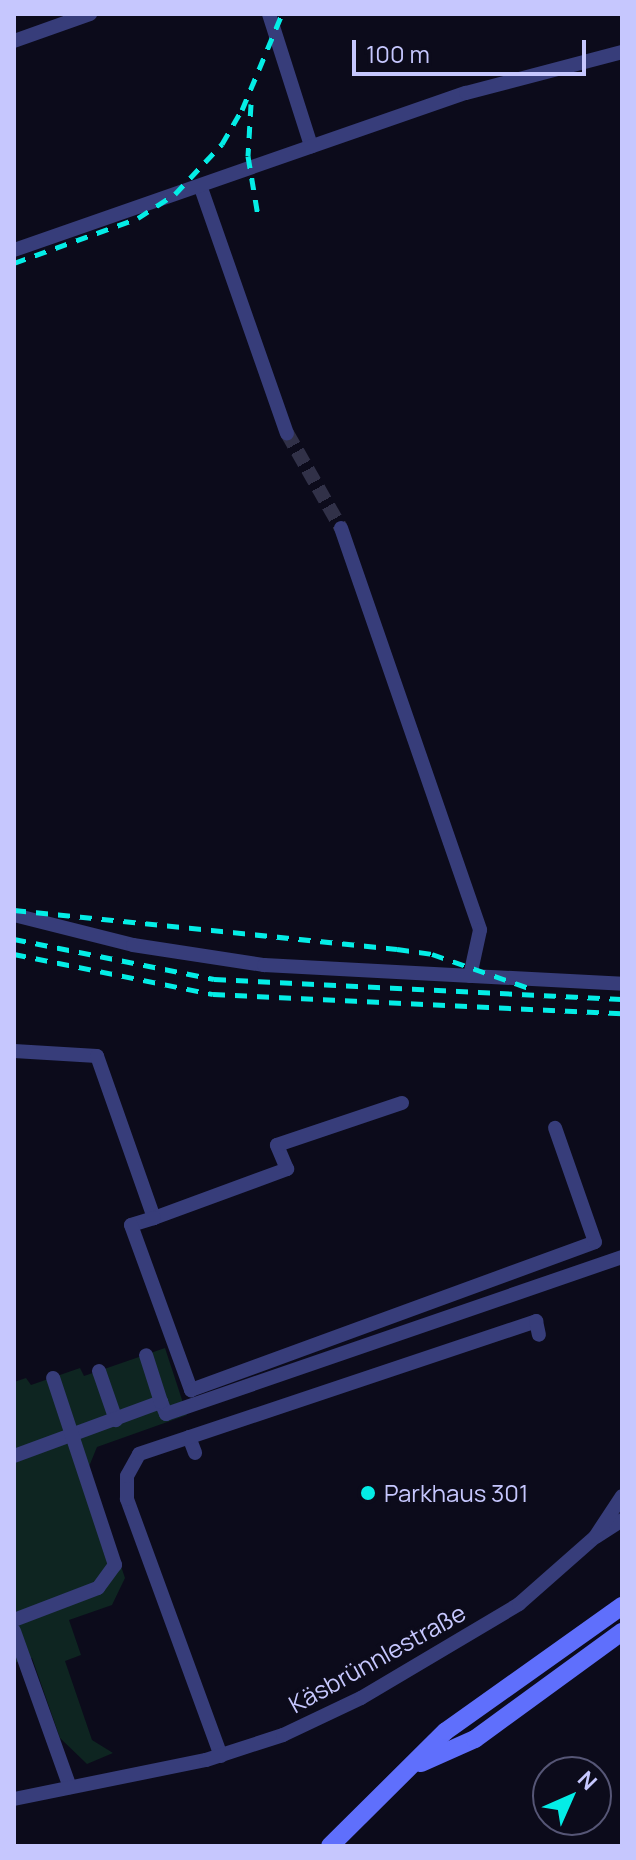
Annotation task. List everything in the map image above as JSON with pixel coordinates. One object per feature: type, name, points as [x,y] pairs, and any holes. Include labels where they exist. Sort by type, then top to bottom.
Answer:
[{"type":"main road","points":[[330,1846],[394,1779],[496,1693],[622,1606]]},
{"type":"main road","points":[[394,1779],[475,1739],[622,1632]]},
{"type":"street","points":[[14,41],[90,14]]},
{"type":"street","points":[[269,14],[311,146]]},
{"type":"street","points":[[14,250],[201,188],[311,146],[466,93],[622,52]]},
{"type":"street","points":[[201,188],[287,433]]},
{"type":"street","points":[[341,528],[480,930],[470,976]]},
{"type":"street","points":[[14,915],[197,957],[622,984]]},
{"type":"street","points":[[14,1051],[97,1056],[154,1218]]},
{"type":"street","points":[[402,1103],[277,1145],[287,1169],[131,1225],[191,1390],[595,1242],[555,1128]]},
{"type":"street","points":[[146,1355],[166,1414],[622,1257]]},
{"type":"street","points":[[221,1756],[127,1499],[127,1476],[139,1454],[189,1437],[284,1415],[408,1373],[536,1321],[539,1335]]},
{"type":"street","points":[[99,1371],[116,1420]]},
{"type":"street","points":[[14,1620],[98,1588],[115,1565],[53,1378]]},
{"type":"street","points":[[14,1456],[75,1437],[161,1402]]},
{"type":"street","points":[[189,1437],[195,1453]]},
{"type":"street","name":"Käsbrünnlestraße","points":[[14,1799],[221,1756],[283,1735],[361,1698],[519,1604],[595,1537],[622,1496]]},
{"type":"street","points":[[595,1537],[622,1520]]},
{"type":"street","points":[[14,1631],[21,1676],[70,1787]]},
{"type":"green space","points":[[165,1348],[187,1415],[97,1447],[88,1469],[125,1578],[112,1605],[69,1620],[81,1655],[65,1661],[92,1740],[113,1753],[87,1764],[60,1738],[32,1658],[14,1663],[14,1382],[26,1378],[31,1385],[80,1368],[84,1376]]},
{"type":"tunnel","points":[[287,433],[341,528]]},
{"type":"railway","points":[[14,263],[138,218],[175,194],[222,144],[242,110],[282,14]]},
{"type":"railway","points":[[251,104],[248,156],[258,216]]},
{"type":"railway","points":[[14,910],[432,954],[532,989]]},
{"type":"railway","points":[[14,939],[214,979],[622,999]]},
{"type":"railway","points":[[14,954],[213,994],[622,1013]]},
{"type":"place","name":"Parkhaus 301","points":[[368,1493]]}]
